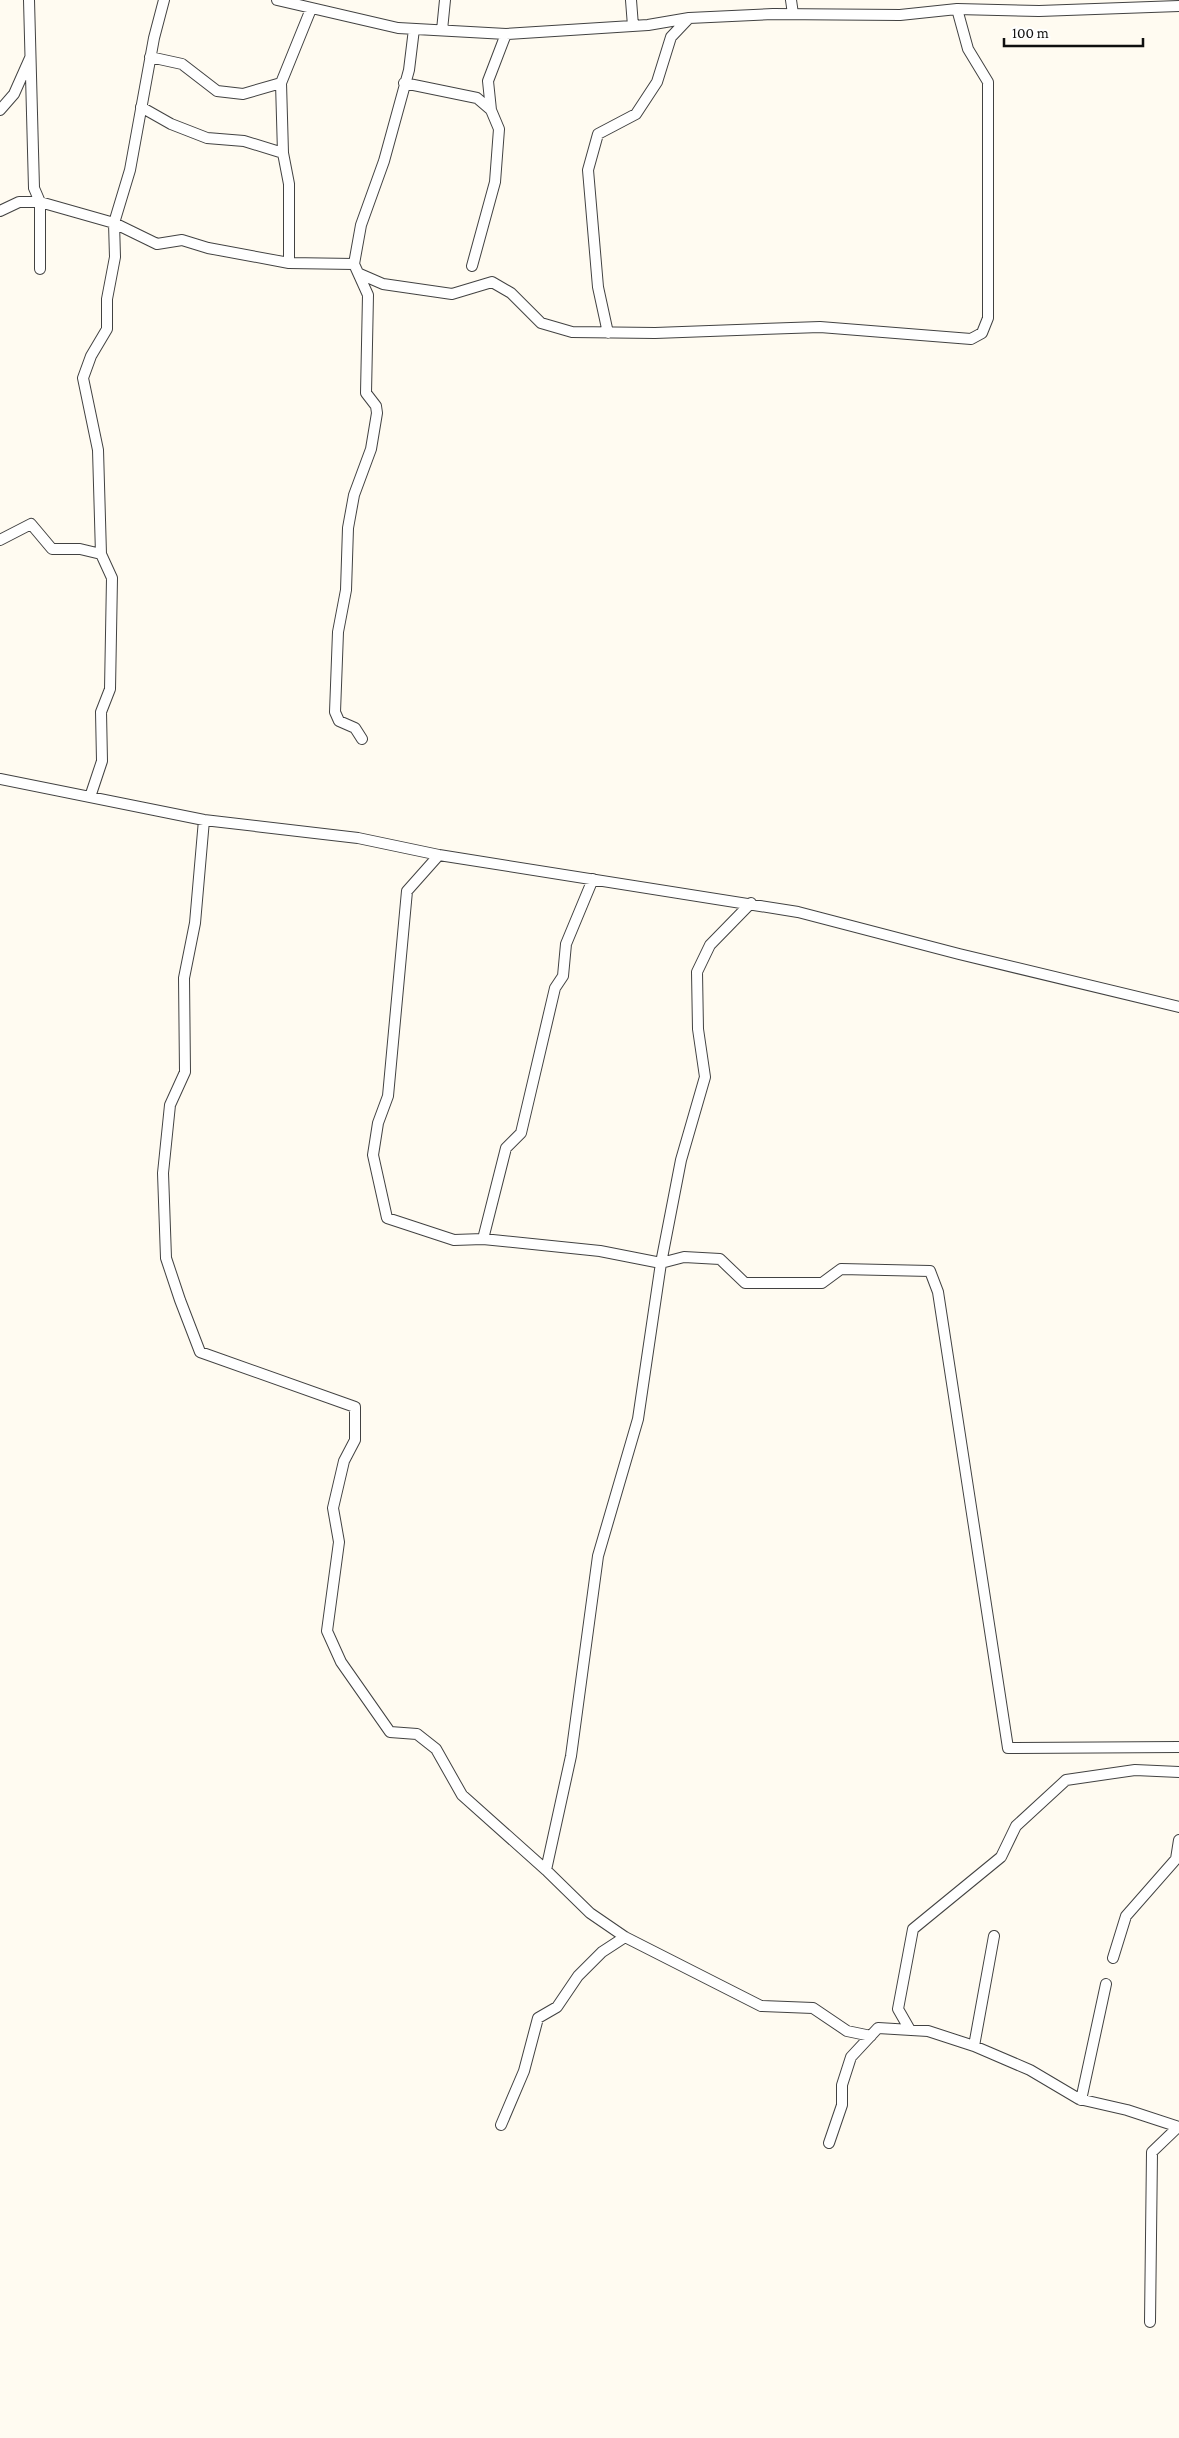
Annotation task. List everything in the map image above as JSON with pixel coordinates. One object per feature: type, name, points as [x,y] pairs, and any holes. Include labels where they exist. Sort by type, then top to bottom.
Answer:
[{"type":"street","points":[[29,0],[34,188],[40,202],[40,269]]},
{"type":"street","points":[[90,797],[102,761],[101,712],[110,689],[112,578],[101,554],[98,450],[83,378],[91,356],[107,329],[107,299],[114,257],[114,223],[130,170],[150,57],[164,0]]},
{"type":"street","points":[[277,0],[398,28],[506,34],[633,26],[689,18],[793,14],[900,14],[957,9],[1039,10],[1179,6]]},
{"type":"street","points":[[442,30],[445,0]]},
{"type":"street","points":[[631,0],[633,26]]},
{"type":"street","points":[[791,0],[793,14]]},
{"type":"street","points":[[289,263],[289,184],[283,153],[281,83],[309,6]]},
{"type":"street","points":[[360,274],[382,284],[452,294],[492,282],[511,293],[541,323],[572,332],[608,333],[820,327],[971,339],[982,333],[988,318],[988,82],[968,49],[957,9]]},
{"type":"street","points":[[608,333],[597,278],[588,170],[598,134],[636,114],[657,82],[672,37],[689,18]]},
{"type":"street","points":[[362,739],[354,728],[339,721],[334,712],[338,632],[346,590],[348,528],[354,495],[371,449],[377,413],[376,406],[366,393],[368,295],[354,264],[361,225],[384,161],[409,70],[414,29]]},
{"type":"street","points":[[472,266],[495,182],[499,129],[491,110],[488,81],[506,34]]},
{"type":"street","points":[[0,110],[14,94],[31,55]]},
{"type":"street","points":[[150,57],[182,64],[216,91],[243,94],[281,83]]},
{"type":"street","points":[[404,83],[477,98],[491,110]]},
{"type":"street","points":[[141,107],[171,124],[207,138],[244,141],[283,153]]},
{"type":"street","points":[[0,211],[19,202],[40,202],[114,223],[157,244],[182,240],[208,248],[289,263],[354,264]]},
{"type":"street","points":[[0,540],[31,524],[52,549],[80,549],[101,554]]},
{"type":"street","points":[[0,779],[204,820],[358,838],[440,855],[798,912],[959,954],[1179,1007]]},
{"type":"street","points":[[204,820],[195,923],[184,978],[185,1072],[170,1105],[163,1173],[166,1258],[200,1352],[354,1407],[355,1440],[344,1461],[333,1508],[338,1542],[327,1631],[341,1662],[390,1732],[417,1734],[436,1749],[462,1795],[546,1870],[590,1913],[625,1937],[761,2006],[813,2008],[846,2031],[871,2036]]},
{"type":"street","points":[[440,855],[407,891],[388,1096],[378,1123],[373,1155],[387,1218],[454,1240],[483,1238],[600,1251],[661,1263],[684,1257],[720,1259],[745,1282],[822,1283],[841,1268],[930,1271],[938,1292],[1008,1748],[1179,1747]]},
{"type":"street","points":[[483,1238],[506,1148],[521,1132],[555,988],[563,976],[566,944],[593,879]]},
{"type":"street","points":[[546,1870],[571,1756],[598,1556],[638,1419],[661,1263],[681,1160],[705,1077],[698,1029],[697,972],[710,945],[751,903]]},
{"type":"street","points":[[910,2030],[898,2009],[913,1929],[1001,1857],[1016,1826],[1066,1780],[1135,1770],[1179,1772]]},
{"type":"street","points":[[1113,1958],[1126,1916],[1176,1859],[1179,1840]]},
{"type":"street","points":[[974,2046],[994,1936]]},
{"type":"street","points":[[501,2125],[524,2071],[538,2018],[557,2007],[578,1976],[602,1952],[625,1937]]},
{"type":"street","points":[[1082,2100],[1106,1984]]},
{"type":"street","points":[[828,2143],[842,2105],[842,2086],[851,2057],[878,2028],[928,2032],[974,2046],[1030,2070],[1082,2100],[1127,2110],[1179,2127],[1152,2152],[1150,2322]]}]
